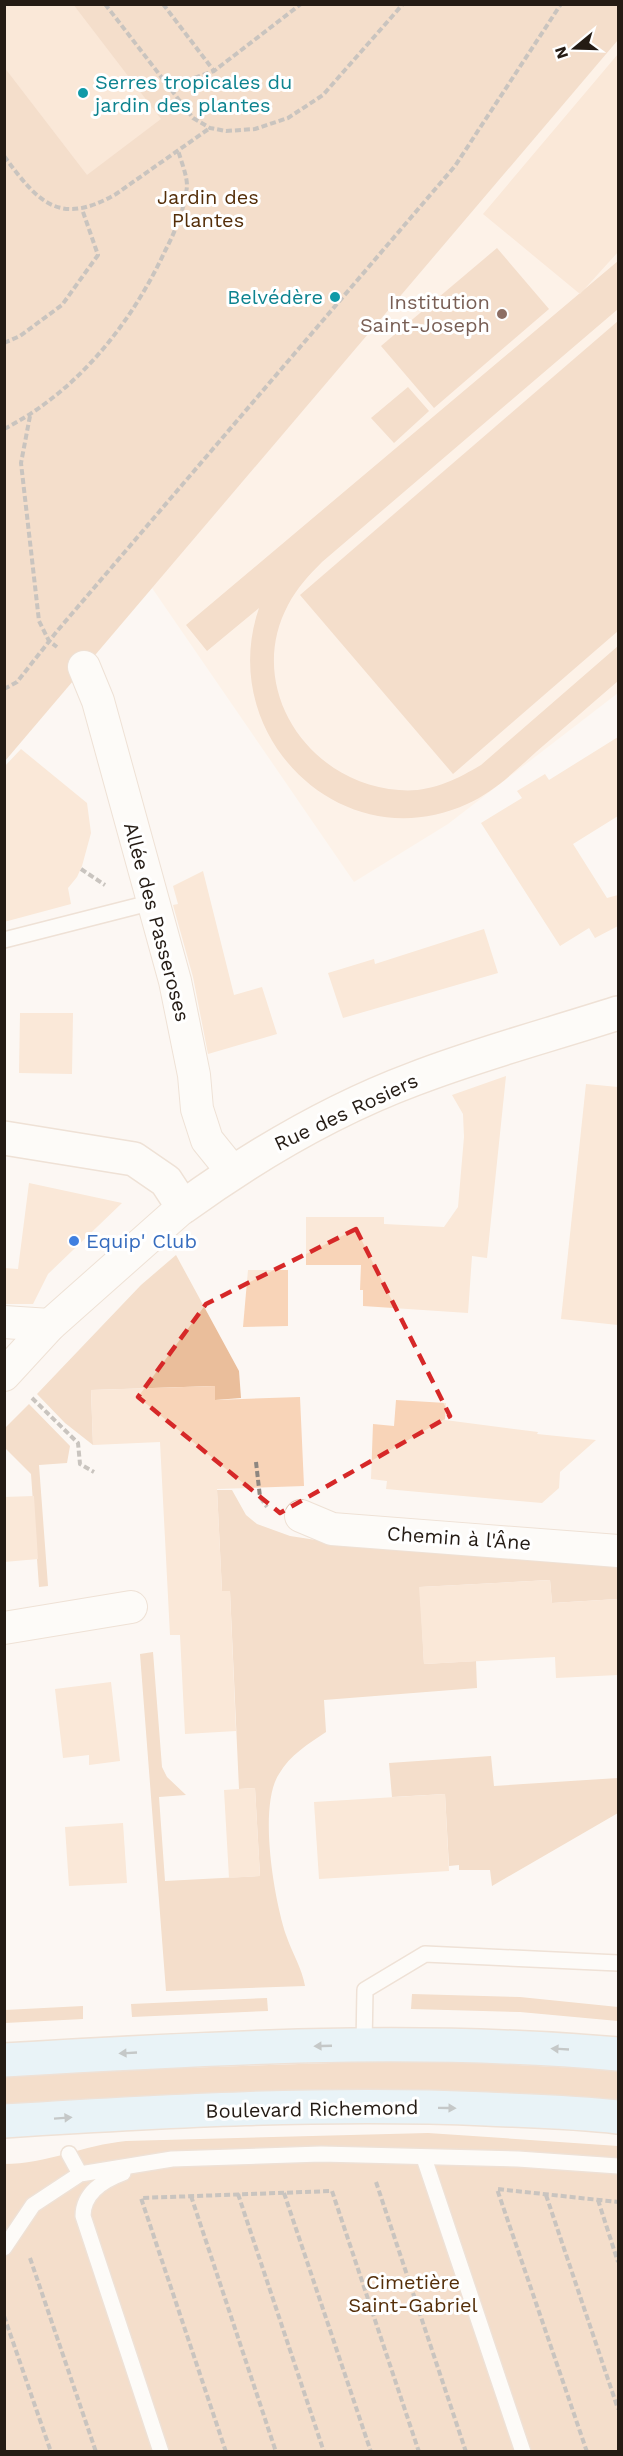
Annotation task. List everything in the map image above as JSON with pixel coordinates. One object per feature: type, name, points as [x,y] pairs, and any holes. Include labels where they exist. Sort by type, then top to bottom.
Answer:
[{"type":"main road","points":[[4,2060],[364,2044],[485,2045],[618,2054]]},
{"type":"main road","name":"Boulevard Richemond","points":[[4,2121],[326,2106],[468,2108],[586,2113],[618,2117]]},
{"type":"street","name":"Allée des Passeroses","points":[[84,667],[98,701],[175,981],[194,1075],[197,1109],[207,1140],[232,1171]]},
{"type":"street","name":"Rue des Rosiers","points":[[4,1375],[50,1325],[183,1207],[232,1171],[321,1120],[413,1079],[618,1013]]},
{"type":"street","points":[[4,1138],[134,1160],[166,1181],[183,1207]]},
{"type":"street","points":[[4,1322],[50,1325]]},
{"type":"street","name":"Chemin à l'Âne","points":[[301,1516],[332,1528],[618,1551]]},
{"type":"street","points":[[4,1629],[131,1607]]},
{"type":"lane","points":[[4,940],[153,902]]},
{"type":"lane","points":[[364,2044],[365,1990],[425,1954],[618,1963]]},
{"type":"lane","points":[[69,2154],[80,2174]]},
{"type":"lane","points":[[4,2248],[33,2205],[80,2174],[172,2159],[245,2155],[367,2156],[518,2159],[618,2166]]},
{"type":"lane","points":[[424,2158],[523,2451]]},
{"type":"lane","points":[[161,2451],[86,2228],[83,2205],[107,2179],[136,2168],[172,2159]]},
{"type":"path","points":[[105,4],[193,118],[210,128],[226,131],[255,129],[288,118],[323,95],[403,4]]},
{"type":"path","points":[[163,4],[214,71]]},
{"type":"path","points":[[169,87],[214,71],[301,4]]},
{"type":"path","points":[[4,689],[17,682],[49,641],[455,166],[561,4]]},
{"type":"path","points":[[4,156],[27,186],[46,203],[65,209],[82,209],[100,204],[116,194],[210,128]]},
{"type":"path","points":[[4,429],[30,416],[75,378],[117,334],[154,275],[176,229],[187,184],[178,150]]},
{"type":"path","points":[[4,343],[20,336],[62,305],[98,255],[82,209]]},
{"type":"path","points":[[30,416],[21,463],[39,621],[49,641],[84,667]]},
{"type":"path","points":[[29,1396],[78,1443],[80,1464],[94,1472]]},
{"type":"path","points":[[367,2156],[466,2451]]},
{"type":"path","points":[[587,2451],[497,2189],[618,2202]]},
{"type":"path","points":[[226,2451],[141,2198],[332,2191],[419,2451]]},
{"type":"path","points":[[284,2193],[371,2451]]},
{"type":"path","points":[[238,2194],[324,2451]]},
{"type":"path","points":[[546,2194],[618,2409]]},
{"type":"path","points":[[191,2196],[276,2451]]},
{"type":"path","points":[[598,2200],[618,2262]]},
{"type":"path","points":[[19,2226],[96,2451]]},
{"type":"path","points":[[4,2316],[51,2451]]},
{"type":"highlighted area","points":[[356,1229],[450,1416],[280,1513],[138,1397],[206,1304]]},
{"type":"shaded area","name":"Institution Saint-Joseph","points":[[618,40],[618,693],[448,824],[354,882],[152,588]]},
{"type":"green space","name":"Jardin des Plantes","points":[[5,5],[618,5],[618,40],[5,761]]},
{"type":"green space","points":[[497,248],[549,309],[434,408],[381,346]]},
{"type":"green space","points":[[618,261],[618,309],[322,562],[304,582],[288,605],[276,637],[274,668],[280,698],[293,726],[313,751],[338,770],[367,784],[399,790],[421,789],[442,784],[481,765],[618,646],[618,681],[504,781],[467,804],[420,817],[376,815],[335,801],[300,775],[273,741],[255,701],[250,656],[259,608],[207,651],[186,625]]},
{"type":"green space","points":[[618,321],[618,631],[453,774],[300,595]]},
{"type":"green space","points":[[408,387],[429,411],[394,443],[371,418]]},
{"type":"green space","points":[[176,1255],[239,1371],[241,1398],[215,1400],[214,1386],[91,1390],[93,1445],[65,1423],[37,1394],[141,1285]]},
{"type":"green space","points":[[29,1404],[70,1446],[67,1463],[39,1465],[48,1586],[39,1587],[31,1474],[5,1448],[4,1429]]},
{"type":"green space","points":[[217,1490],[232,1490],[246,1515],[257,1524],[290,1536],[368,1548],[618,1566],[618,1599],[552,1603],[550,1580],[420,1587],[424,1664],[476,1661],[477,1688],[324,1700],[326,1732],[300,1750],[283,1767],[273,1789],[270,1808],[270,1853],[277,1899],[286,1935],[305,1986],[166,1991],[140,1654],[153,1652],[162,1767],[167,1777],[186,1795],[159,1797],[165,1881],[260,1876],[255,1788],[239,1789],[230,1591],[222,1591]]},
{"type":"green space","points":[[491,1756],[494,1786],[618,1778],[618,1813],[492,1886],[490,1870],[459,1870],[459,1865],[449,1866],[445,1794],[392,1797],[389,1763]]},
{"type":"green space","points":[[412,1994],[520,1997],[618,2007],[618,2021],[520,2012],[411,2009]]},
{"type":"green space","points":[[267,1998],[268,2011],[132,2017],[131,2004]]},
{"type":"green space","points":[[83,2006],[83,2019],[5,2023],[5,2010]]},
{"type":"green space","points":[[421,2060],[618,2070],[618,2104],[5,2109],[5,2074]]},
{"type":"green space","name":"Cimetière Saint-Gabriel","points":[[428,2133],[618,2146],[618,2451],[5,2451],[4,2164],[35,2161],[126,2141]]},
{"type":"building","name":"Serres tropicales du jardin des plantes","points":[[4,4],[73,4],[161,119],[87,175],[4,67]]},
{"type":"building","points":[[618,54],[618,252],[580,294],[483,214]]},
{"type":"building","points":[[618,737],[618,816],[573,844],[607,898],[618,895],[618,926],[595,938],[589,928],[560,946],[481,823],[522,798],[517,791],[545,774],[549,780]]},
{"type":"building","points":[[21,749],[87,803],[91,833],[82,866],[68,888],[71,904],[4,922],[4,767]]},
{"type":"building","points":[[203,871],[234,995],[262,987],[277,1034],[208,1054],[193,977],[173,905],[178,904],[173,886]]},
{"type":"building","points":[[484,929],[498,973],[343,1018],[328,973],[374,959],[375,964]]},
{"type":"building","points":[[20,1013],[73,1013],[72,1074],[19,1073]]},
{"type":"building","points":[[506,1076],[487,1258],[472,1256],[468,1313],[363,1306],[363,1290],[360,1290],[361,1265],[306,1265],[306,1217],[384,1217],[384,1224],[444,1227],[458,1207],[464,1137],[463,1114],[452,1095]]},
{"type":"building","points":[[586,1084],[618,1087],[618,1325],[561,1319]]},
{"type":"building","points":[[29,1183],[122,1203],[48,1274],[33,1304],[4,1304],[4,1268],[18,1269]]},
{"type":"building","points":[[248,1270],[288,1270],[288,1326],[243,1327]]},
{"type":"building","points":[[215,1386],[215,1400],[300,1397],[304,1486],[217,1489],[222,1591],[230,1591],[236,1731],[185,1734],[180,1635],[170,1635],[160,1442],[93,1445],[91,1390]]},
{"type":"building","points":[[396,1400],[446,1403],[445,1420],[596,1440],[560,1472],[559,1488],[542,1503],[386,1489],[387,1481],[371,1479],[373,1424],[394,1426]]},
{"type":"building","points":[[34,1496],[38,1559],[4,1562],[4,1497]]},
{"type":"building","points":[[550,1580],[552,1603],[618,1599],[618,1675],[556,1678],[555,1657],[424,1664],[419,1587]]},
{"type":"building","points":[[111,1682],[120,1761],[89,1765],[89,1755],[63,1758],[55,1689]]},
{"type":"building","points":[[255,1788],[260,1876],[229,1878],[224,1790]]},
{"type":"building","points":[[445,1794],[449,1871],[319,1879],[314,1802]]},
{"type":"building","points":[[123,1823],[127,1883],[69,1886],[65,1827]]},
{"type":"place","name":"Serres tropicales du jardin des plantes","points":[[83,93]]},
{"type":"place","name":"Belvédère","points":[[335,297]]},
{"type":"place","name":"Institution Saint-Joseph","points":[[502,314]]},
{"type":"place","name":"Equip' Club","points":[[74,1241]]}]
